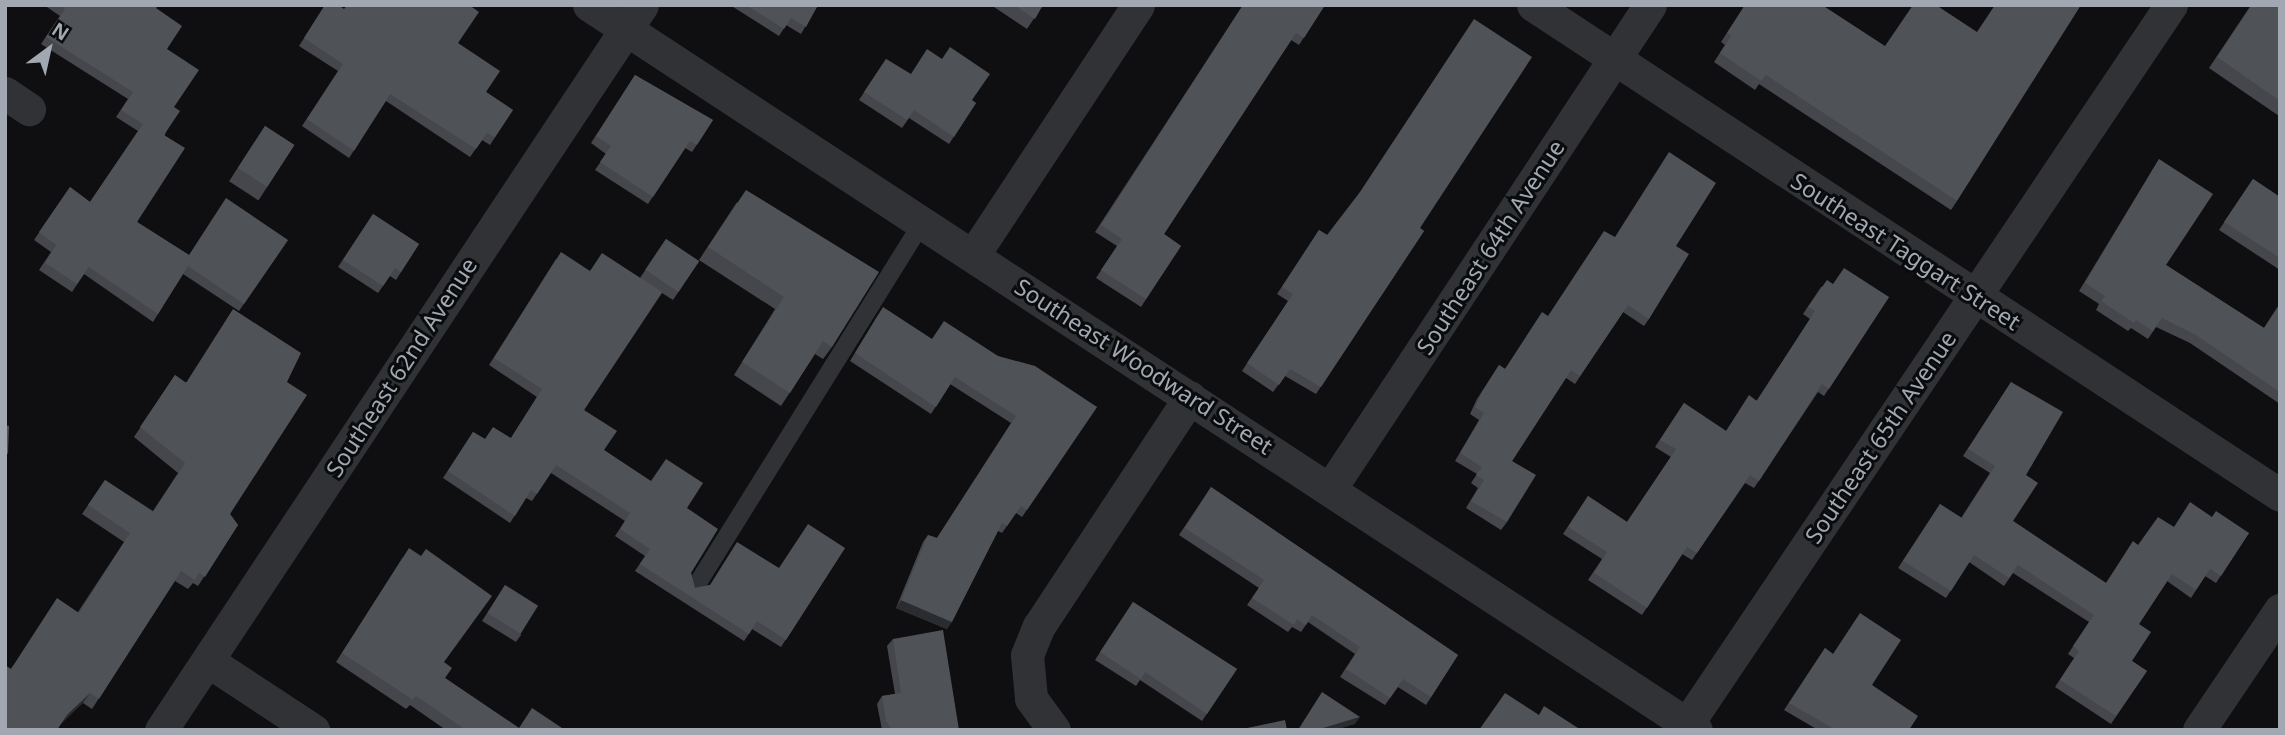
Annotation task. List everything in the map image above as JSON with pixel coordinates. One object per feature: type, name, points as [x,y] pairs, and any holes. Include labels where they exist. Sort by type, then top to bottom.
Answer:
[{"type":"street","name":"Southeast Woodward Street","points":[[589,5],[634,17],[923,221],[1689,728]]},
{"type":"street","points":[[974,254],[1138,5]]},
{"type":"street","name":"Southeast Taggart Street","points":[[1533,5],[2280,495]]},
{"type":"street","name":"Southeast 64th Avenue","points":[[1330,489],[1650,5]]},
{"type":"street","name":"Southeast 65th Avenue","points":[[1689,728],[2171,5]]},
{"type":"street","name":"Southeast 62nd Avenue","points":[[162,730],[634,17]]},
{"type":"street","points":[[1054,730],[1031,698],[1027,655],[1039,626],[1189,397]]},
{"type":"street","points":[[2199,730],[2280,610]]},
{"type":"street","points":[[208,661],[313,730]]},
{"type":"lane","points":[[696,586],[923,221]]},
{"type":"building","points":[[60,5],[158,5],[156,8],[182,26],[167,49],[199,70],[174,107],[180,111],[164,135],[185,148],[137,222],[189,255],[226,198],[288,240],[244,304],[188,266],[158,314],[89,267],[77,284],[45,263],[56,245],[39,232],[70,187],[90,202],[143,124],[121,110],[133,92],[46,37],[65,9]]},
{"type":"building","points":[[325,5],[338,5],[344,9],[347,5],[469,5],[479,12],[458,43],[500,71],[486,92],[513,110],[495,137],[487,133],[476,149],[390,94],[354,151],[307,119],[343,64],[304,38]]},
{"type":"building","points":[[746,5],[818,5],[806,27],[791,18],[784,29]]},
{"type":"building","points":[[1014,5],[1043,5],[1035,19]]},
{"type":"building","points":[[1243,5],[1325,5],[1304,38],[1296,33],[1164,234],[1181,246],[1146,299],[1101,270],[1122,239],[1101,225]]},
{"type":"building","points":[[1745,5],[1822,5],[1885,46],[1913,5],[1936,5],[1977,32],[1995,5],[2081,5],[1957,201],[1766,75],[1761,81],[1720,53],[1731,36],[1727,33]]},
{"type":"building","points":[[2252,5],[2280,5],[2280,101],[2217,57]]},
{"type":"building","points":[[1474,19],[1532,57],[1420,228],[1424,231],[1321,387],[1290,369],[1279,385],[1247,363],[1293,294],[1282,287],[1319,230],[1327,235],[1360,192]]},
{"type":"building","points":[[950,47],[990,74],[972,100],[976,103],[954,137],[914,110],[907,120],[864,92],[886,59],[911,74],[927,49],[942,59]]},
{"type":"building","points":[[635,75],[713,120],[697,145],[690,141],[653,197],[600,162],[611,146],[596,136]]},
{"type":"building","points":[[265,126],[294,145],[267,187],[238,168]]},
{"type":"building","points":[[1669,152],[1716,183],[1676,246],[1689,254],[1649,319],[1628,305],[1580,376],[1571,370],[1512,461],[1536,475],[1507,522],[1471,501],[1484,480],[1476,475],[1482,467],[1460,453],[1484,413],[1475,407],[1499,365],[1505,369],[1542,312],[1548,316],[1604,231],[1615,237]]},
{"type":"building","points":[[2159,159],[2213,194],[2166,265],[2264,328],[2280,304],[2280,392],[2196,335],[2162,318],[2153,331],[2136,320],[2134,323],[2101,301],[2105,296],[2085,283]]},
{"type":"building","points":[[2253,179],[2280,197],[2280,258],[2224,222]]},
{"type":"building","points":[[746,190],[879,272],[832,347],[823,341],[790,393],[742,362],[784,297],[708,247]]},
{"type":"building","points":[[373,214],[419,244],[401,272],[395,268],[383,286],[343,260]]},
{"type":"building","points":[[666,239],[699,261],[678,292],[645,270]]},
{"type":"building","points":[[561,252],[590,271],[602,253],[662,292],[584,410],[617,431],[604,450],[651,481],[666,459],[703,483],[687,508],[718,529],[691,573],[695,588],[710,585],[737,542],[779,568],[808,524],[845,548],[786,640],[757,621],[749,634],[640,564],[650,549],[620,529],[630,513],[556,465],[537,494],[531,490],[515,516],[448,471],[473,432],[485,439],[493,427],[511,438],[542,389],[494,358]]},
{"type":"building","points":[[1844,268],[1889,297],[1829,389],[1822,384],[1759,481],[1750,475],[1697,553],[1687,547],[1647,608],[1594,573],[1607,552],[1568,527],[1588,496],[1627,522],[1676,449],[1660,440],[1684,403],[1726,431],[1749,395],[1757,401],[1815,311],[1808,307],[1827,280],[1833,284]]},
{"type":"building","points":[[883,307],[932,339],[944,321],[998,356],[1035,366],[1097,407],[1027,510],[1021,506],[1007,526],[1002,523],[952,622],[901,600],[928,535],[937,538],[1016,416],[955,377],[936,407],[855,353]]},
{"type":"building","points":[[233,309],[301,353],[287,382],[307,395],[230,514],[238,525],[205,577],[199,573],[195,580],[181,571],[99,699],[90,693],[67,715],[57,730],[5,730],[5,665],[11,669],[57,598],[79,613],[130,533],[88,505],[105,480],[153,512],[185,463],[140,427],[175,375],[186,383]]},
{"type":"building","points":[[2011,382],[2063,412],[2026,475],[2038,483],[2013,521],[2106,583],[2133,541],[2138,545],[2158,517],[2174,527],[2190,502],[2212,517],[2216,511],[2249,533],[2221,576],[2210,569],[2196,590],[2172,574],[2139,624],[2151,632],[2132,661],[2147,671],[2116,716],[2060,680],[2079,651],[2073,646],[2094,615],[2018,565],[2009,578],[1974,555],[1951,591],[1903,561],[1940,504],[1962,518],[1995,466],[1968,449]]},
{"type":"building","points":[[5,425],[9,426],[8,453],[5,457]]},
{"type":"building","points":[[1211,487],[1458,655],[1431,697],[1403,679],[1390,698],[1346,669],[1360,647],[1312,615],[1306,625],[1297,619],[1294,625],[1252,598],[1264,580],[1185,528]]},
{"type":"building","points":[[409,548],[421,556],[426,549],[492,596],[444,662],[452,668],[445,678],[519,728],[532,708],[565,730],[466,730],[416,696],[413,700],[342,653]]},
{"type":"building","points":[[505,585],[538,606],[521,634],[488,613]]},
{"type":"building","points":[[1133,602],[1237,669],[1207,714],[1145,672],[1141,679],[1100,652]]},
{"type":"building","points":[[1860,613],[1901,640],[1872,685],[1918,716],[1909,730],[1836,730],[1789,703],[1825,648],[1833,654]]},
{"type":"building","points":[[943,630],[959,730],[892,730],[886,721],[882,696],[901,693],[893,639]]},
{"type":"building","points":[[1322,692],[1360,717],[1317,730],[1298,730]]},
{"type":"building","points":[[1505,693],[1539,715],[1544,706],[1581,730],[1479,730]]},
{"type":"building","points":[[1285,720],[1287,730],[1238,730]]}]
